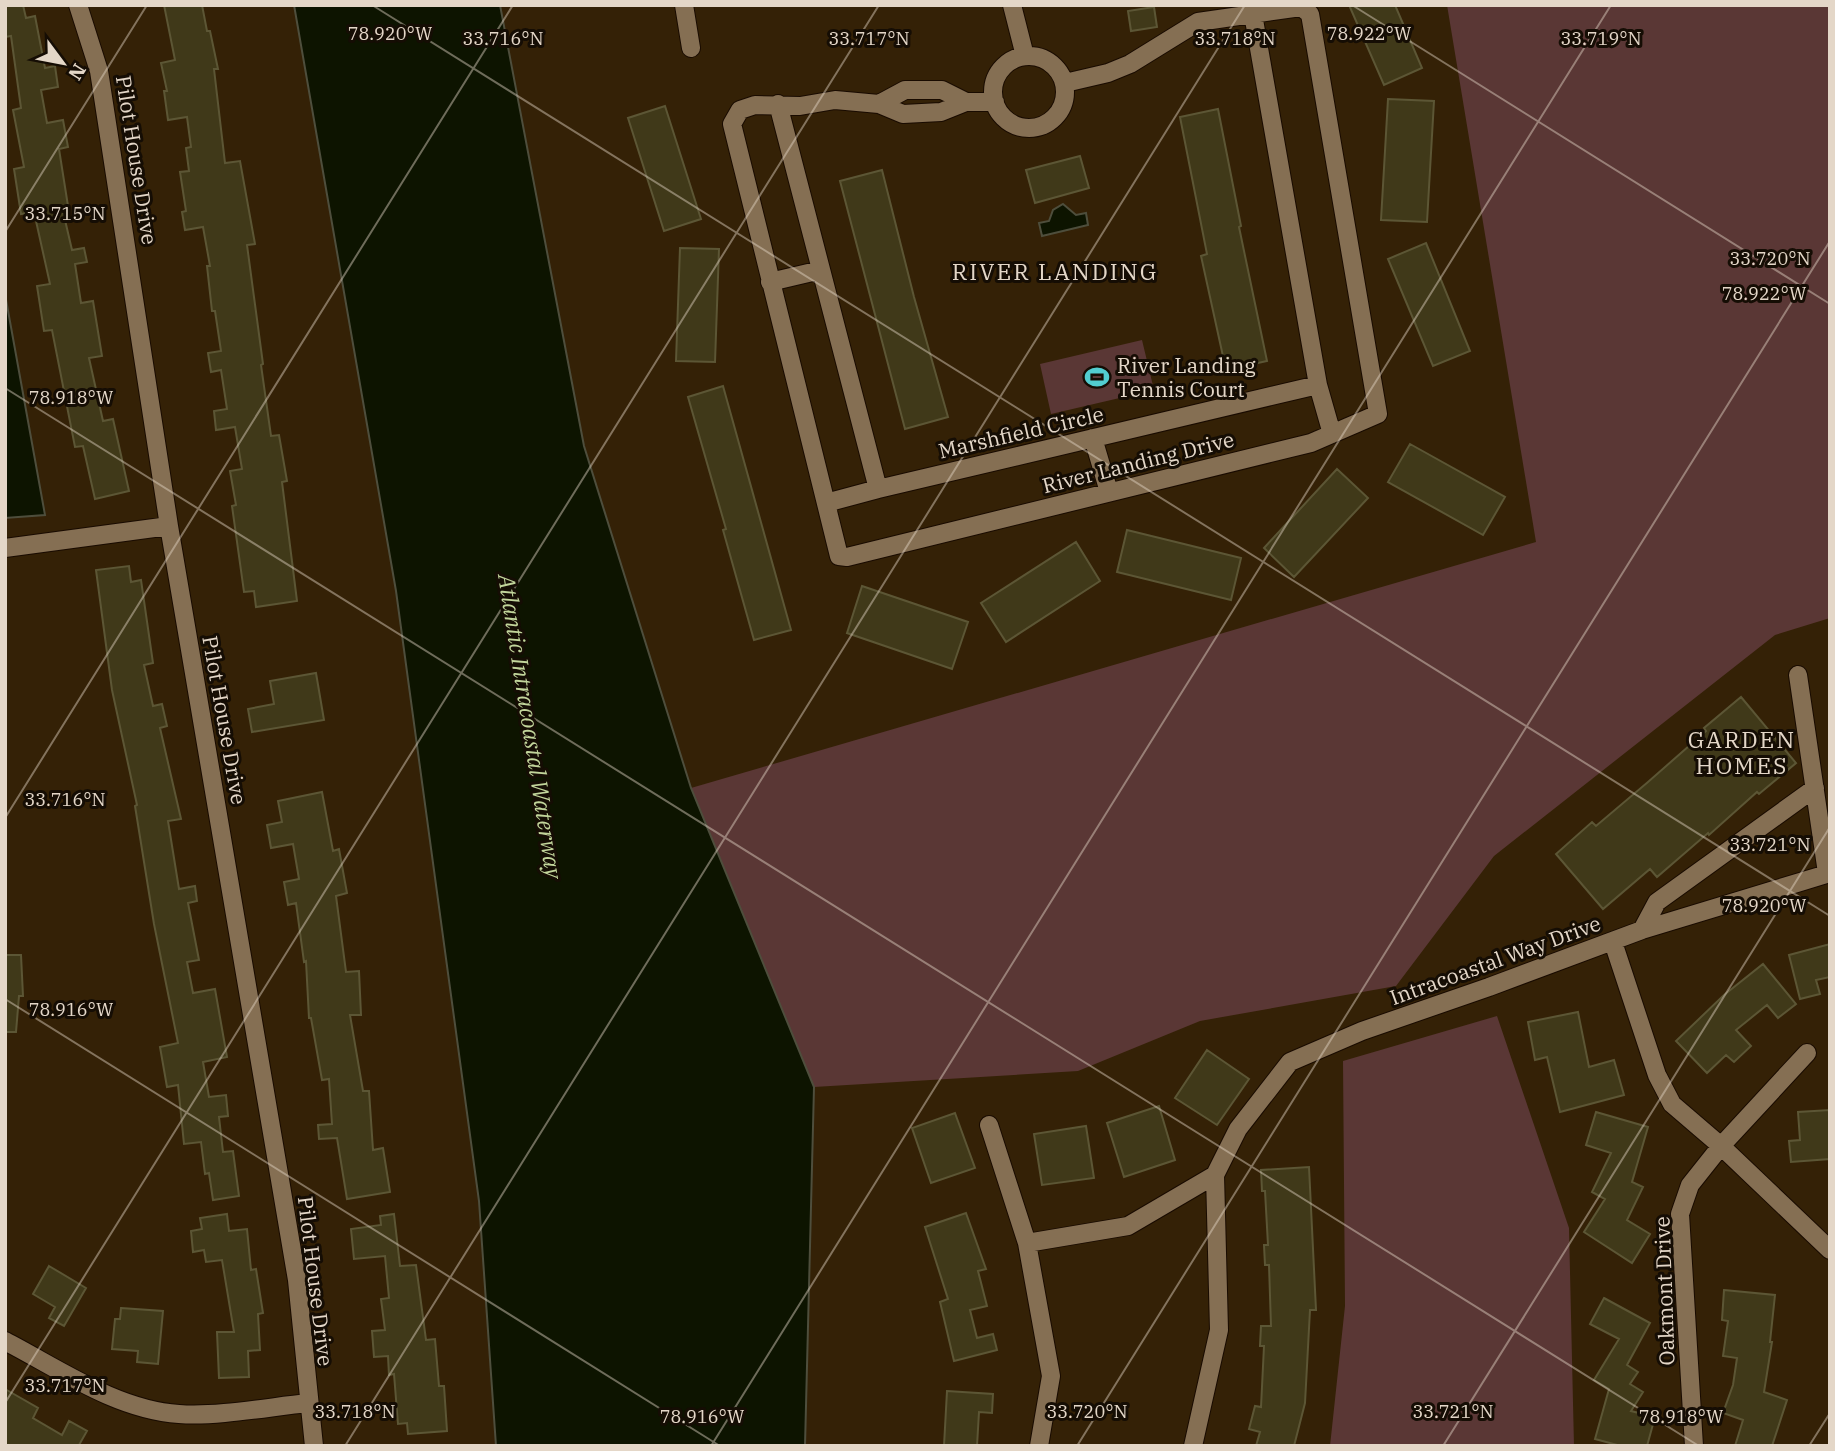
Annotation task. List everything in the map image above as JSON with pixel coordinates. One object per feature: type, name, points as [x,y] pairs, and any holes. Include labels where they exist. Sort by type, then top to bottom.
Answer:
[{"type":"street","name":"Pilot House Drive","points":[[78,5],[99,71],[169,526],[297,1280],[314,1446]]},
{"type":"street","points":[[684,5],[691,48]]},
{"type":"street","points":[[1012,5],[1025,56]]},
{"type":"street","name":"River Landing Drive","points":[[995,102],[966,102],[941,112],[903,114],[879,104],[835,100],[800,106],[755,105],[740,110],[732,124],[839,556],[847,557],[1311,443],[1378,414],[1310,13],[1301,7],[1198,22],[1130,64],[1108,73],[1065,83]]},
{"type":"street","points":[[1253,14],[1318,385],[1332,434]]},
{"type":"street","points":[[1025,56],[1036,56],[1054,65],[1065,83],[1065,94],[1059,112],[1052,120],[1034,127],[1024,127],[1006,119],[995,102],[995,81],[999,72],[1006,64],[1025,56]]},
{"type":"street","points":[[778,104],[878,489]]},
{"type":"street","points":[[770,282],[821,270]]},
{"type":"street","name":"Marshfield Circle","points":[[826,503],[1318,385]]},
{"type":"street","points":[[1093,438],[1109,492]]},
{"type":"street","points":[[5,548],[169,526]]},
{"type":"street","name":"Intracoastal Way Drive","points":[[1215,1175],[1238,1129],[1290,1062],[1362,1031],[1642,930],[1828,873],[1798,675]]},
{"type":"street","points":[[1642,930],[1657,902],[1815,788]]},
{"type":"street","points":[[1614,942],[1662,1084],[1672,1104],[1721,1146],[1830,1250]]},
{"type":"street","name":"Oakmont Drive","points":[[1694,1446],[1680,1214],[1690,1185],[1721,1146],[1807,1053]]},
{"type":"street","points":[[989,1125],[1027,1243],[1051,1376],[1039,1446]]},
{"type":"street","points":[[1027,1243],[1128,1226],[1215,1175],[1219,1330],[1193,1446]]},
{"type":"street","points":[[5,1341],[131,1404],[178,1414],[308,1402]]},
{"type":"shaded area","points":[[1447,5],[1830,5],[1830,618],[1775,635],[1494,856],[1396,986],[1200,1021],[1078,1071],[814,1087],[691,788],[1536,542]]},
{"type":"shaded area","name":"River Landing Tennis Court","points":[[1142,340],[1154,390],[1051,414],[1040,364]]},
{"type":"shaded area","points":[[1497,1016],[1569,1228],[1574,1446],[1330,1446],[1345,1306],[1343,1061]]},
{"type":"water","name":"Atlantic Intracoastal Waterway","points":[[294,5],[500,5],[584,446],[691,788],[814,1087],[805,1446],[496,1446],[479,1201],[396,591]]},
{"type":"water","points":[[1063,204],[1076,215],[1086,213],[1088,225],[1042,236],[1039,223],[1049,221],[1053,210]]},
{"type":"water","points":[[5,294],[45,515],[5,518]]},
{"type":"building","points":[[5,5],[23,5],[26,18],[35,16],[45,68],[55,66],[58,87],[41,90],[47,123],[63,120],[68,147],[59,149],[68,206],[62,207],[72,250],[84,248],[87,262],[75,264],[81,303],[93,301],[102,356],[89,358],[103,421],[113,419],[129,491],[95,499],[83,446],[75,447],[52,330],[44,331],[37,286],[50,284],[34,212],[21,214],[14,169],[24,167],[13,110],[21,108],[11,36],[5,37]]},
{"type":"building","points":[[164,5],[202,5],[218,69],[214,69],[225,163],[240,161],[255,244],[247,245],[271,436],[279,435],[287,481],[282,482],[297,601],[256,607],[254,591],[244,592],[230,471],[242,469],[235,427],[216,430],[214,411],[227,409],[221,370],[211,372],[208,353],[221,351],[215,311],[212,311],[207,266],[210,266],[203,227],[185,230],[182,212],[186,211],[180,172],[189,171],[186,148],[191,147],[187,117],[168,120],[164,91],[167,91],[161,63],[175,60]]},
{"type":"building","points":[[1349,5],[1395,5],[1422,68],[1384,85]]},
{"type":"building","points":[[1154,7],[1157,27],[1131,31],[1128,11]]},
{"type":"building","points":[[1388,99],[1434,101],[1427,222],[1381,220]]},
{"type":"building","points":[[665,106],[701,219],[664,231],[628,118]]},
{"type":"building","points":[[1218,109],[1267,361],[1226,370],[1201,256],[1207,254],[1180,117]]},
{"type":"building","points":[[1080,156],[1089,188],[1035,203],[1026,170]]},
{"type":"building","points":[[882,170],[948,417],[905,429],[840,181]]},
{"type":"building","points":[[1426,243],[1470,351],[1433,366],[1388,259]]},
{"type":"building","points":[[680,248],[719,249],[715,362],[676,361]]},
{"type":"building","points":[[723,386],[791,630],[754,640],[688,397]]},
{"type":"building","points":[[1410,444],[1505,497],[1483,535],[1388,482]]},
{"type":"building","points":[[1337,469],[1368,498],[1294,577],[1264,548]]},
{"type":"building","points":[[1127,530],[1241,558],[1231,600],[1117,572]]},
{"type":"building","points":[[1076,542],[1100,581],[1006,642],[981,603]]},
{"type":"building","points":[[129,566],[131,582],[141,580],[153,663],[144,665],[153,706],[162,704],[167,726],[160,728],[181,819],[168,821],[179,889],[195,886],[197,901],[188,903],[199,960],[187,962],[193,993],[215,989],[227,1057],[203,1062],[209,1097],[226,1095],[228,1116],[219,1117],[223,1152],[233,1151],[239,1196],[213,1200],[209,1173],[205,1174],[201,1142],[184,1144],[178,1085],[167,1087],[160,1047],[178,1043],[154,924],[135,806],[137,805],[112,690],[96,570]]},
{"type":"building","points":[[862,586],[968,622],[952,669],[847,633]]},
{"type":"building","points":[[316,673],[324,720],[252,732],[248,709],[274,704],[270,681]]},
{"type":"building","points":[[1741,697],[1796,763],[1759,794],[1757,792],[1657,877],[1650,869],[1603,909],[1556,854],[1592,822],[1596,826],[1648,782]]},
{"type":"building","points":[[322,792],[333,851],[339,849],[347,893],[336,896],[346,972],[359,971],[361,1015],[350,1015],[363,1091],[369,1091],[373,1150],[383,1148],[390,1192],[347,1199],[337,1138],[319,1139],[318,1125],[332,1124],[329,1079],[322,1080],[309,1018],[306,961],[304,962],[296,903],[288,905],[284,882],[299,879],[293,844],[271,848],[267,825],[282,822],[278,801]]},
{"type":"building","points":[[1830,944],[1830,977],[1816,980],[1820,994],[1800,999],[1789,955]]},
{"type":"building","points":[[5,955],[21,955],[23,996],[19,996],[16,1032],[5,1032]]},
{"type":"building","points":[[1763,964],[1796,1004],[1778,1018],[1767,1005],[1736,1030],[1751,1046],[1734,1062],[1726,1055],[1707,1073],[1676,1041],[1724,995]]},
{"type":"building","points":[[1578,1012],[1589,1067],[1614,1060],[1624,1095],[1560,1112],[1547,1057],[1535,1060],[1528,1022]]},
{"type":"building","points":[[1207,1050],[1249,1079],[1217,1125],[1175,1098]]},
{"type":"building","points":[[1159,1106],[1175,1160],[1124,1177],[1107,1123]]},
{"type":"building","points":[[1830,1110],[1830,1159],[1791,1162],[1789,1141],[1800,1140],[1798,1112]]},
{"type":"building","points":[[1596,1112],[1648,1127],[1632,1182],[1643,1187],[1627,1220],[1650,1234],[1632,1263],[1584,1232],[1605,1199],[1592,1192],[1611,1153],[1586,1145]]},
{"type":"building","points":[[955,1113],[975,1168],[931,1183],[912,1128]]},
{"type":"building","points":[[1086,1126],[1094,1178],[1042,1185],[1034,1134]]},
{"type":"building","points":[[1309,1167],[1316,1310],[1310,1310],[1305,1403],[1294,1446],[1256,1446],[1260,1432],[1249,1429],[1255,1406],[1261,1407],[1264,1346],[1260,1346],[1261,1326],[1271,1326],[1269,1265],[1265,1265],[1264,1245],[1268,1245],[1265,1191],[1262,1191],[1261,1170]]},
{"type":"building","points":[[966,1213],[986,1269],[978,1271],[987,1306],[970,1310],[977,1338],[993,1334],[997,1350],[954,1361],[940,1302],[948,1299],[925,1227]]},
{"type":"building","points":[[227,1214],[229,1231],[247,1229],[251,1270],[256,1269],[263,1313],[258,1314],[260,1350],[248,1351],[249,1377],[219,1378],[217,1332],[234,1332],[222,1260],[206,1262],[204,1250],[193,1252],[191,1231],[202,1229],[200,1218]]},
{"type":"building","points":[[394,1214],[400,1266],[416,1265],[426,1340],[435,1339],[439,1386],[444,1386],[447,1431],[408,1434],[407,1423],[398,1424],[394,1374],[389,1375],[388,1356],[374,1357],[372,1331],[385,1330],[381,1299],[389,1298],[385,1256],[354,1259],[351,1229],[381,1225],[380,1216]]},
{"type":"building","points":[[49,1266],[86,1288],[64,1326],[49,1318],[55,1307],[33,1294]]},
{"type":"building","points":[[1724,1290],[1775,1295],[1772,1342],[1764,1392],[1787,1400],[1772,1446],[1735,1446],[1743,1420],[1723,1413],[1733,1385],[1737,1358],[1723,1356],[1728,1321],[1722,1320]]},
{"type":"building","points":[[1604,1298],[1650,1323],[1627,1365],[1638,1372],[1630,1384],[1643,1392],[1631,1411],[1655,1417],[1647,1446],[1621,1446],[1595,1439],[1609,1389],[1594,1380],[1619,1339],[1590,1324]]},
{"type":"building","points":[[121,1308],[163,1311],[158,1364],[137,1362],[138,1351],[112,1349],[115,1319],[120,1319]]},
{"type":"building","points":[[5,1389],[38,1408],[33,1418],[62,1435],[69,1421],[87,1431],[79,1445],[81,1446],[5,1446]]},
{"type":"building","points":[[947,1391],[993,1394],[992,1413],[979,1412],[977,1446],[944,1446]]},
{"type":"place","name":"River Landing Tennis Court","points":[[1097,377]]},
{"type":"district","name":"RIVER LANDING","points":[[1055,271]]},
{"type":"district","name":"GARDEN HOMES","points":[[1742,752]]}]
